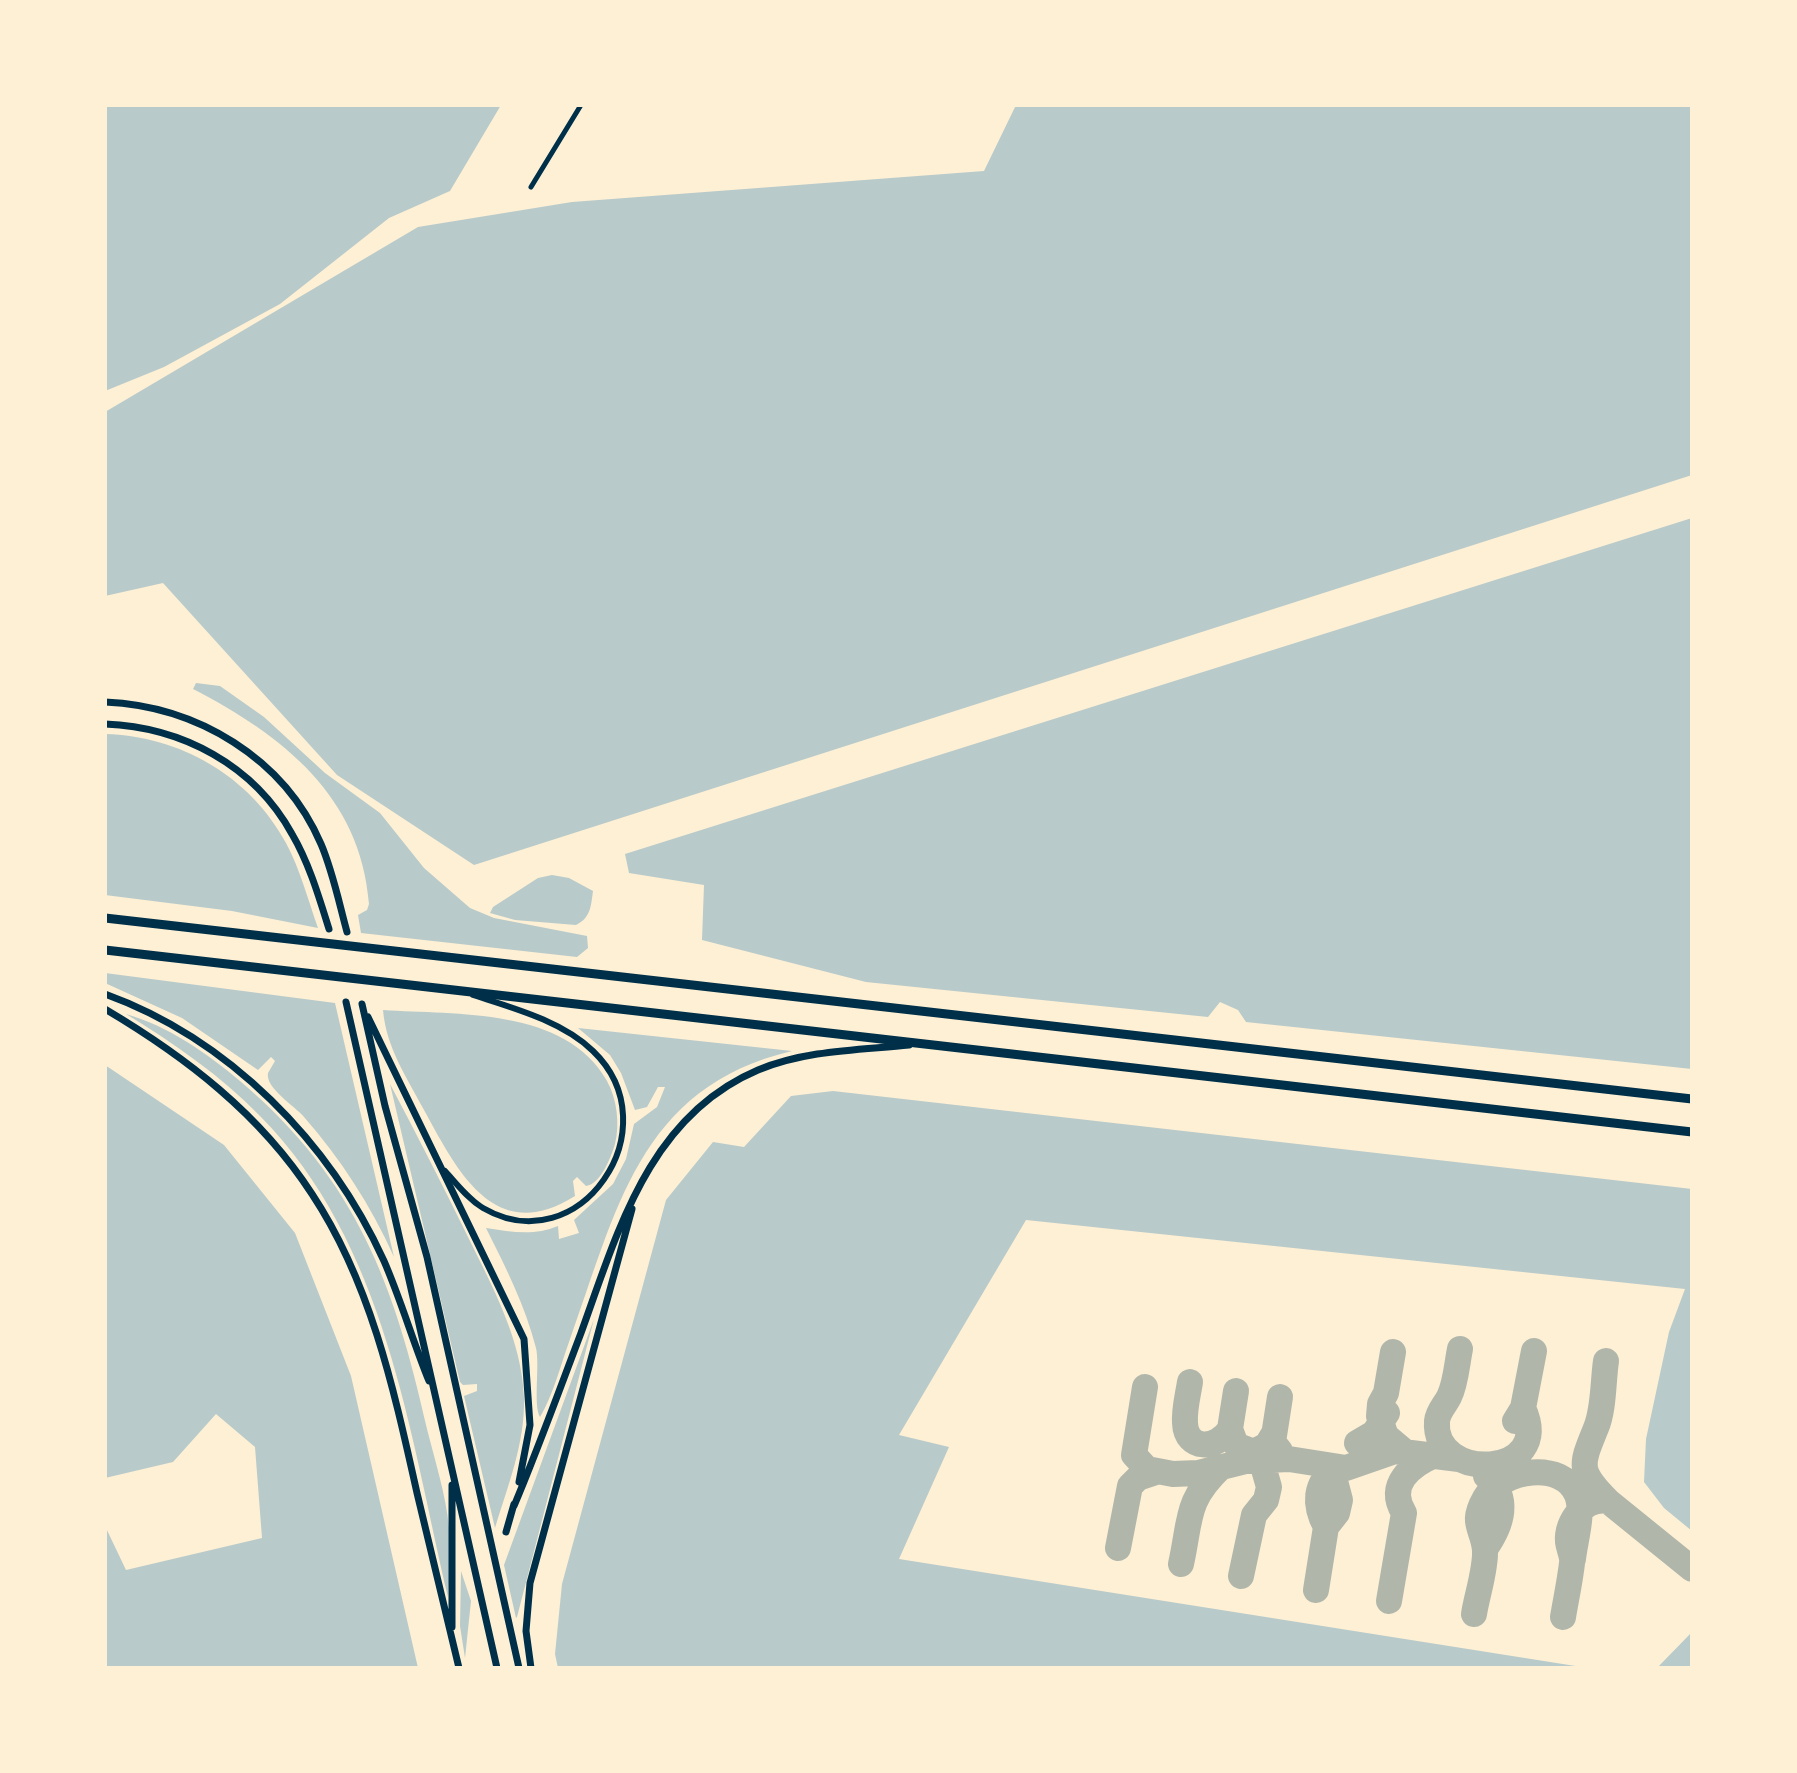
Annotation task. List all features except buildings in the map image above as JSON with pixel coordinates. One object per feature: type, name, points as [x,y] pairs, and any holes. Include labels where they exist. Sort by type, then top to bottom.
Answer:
[{"type":"highway","points":[[105,918],[1692,1099]]},
{"type":"highway","points":[[105,950],[468,994],[927,1043],[1692,1132]]},
{"type":"main road","points":[[105,702],[155,708],[194,720],[227,738],[272,772],[302,808],[321,844],[348,932]]},
{"type":"main road","points":[[105,724],[146,728],[190,741],[220,758],[260,790],[294,835],[329,929]]},
{"type":"main road","points":[[105,994],[168,1023],[220,1056],[254,1084],[298,1127],[349,1197],[372,1237],[437,1400]]},
{"type":"main road","points":[[346,1002],[497,1668]]},
{"type":"main road","points":[[506,1532],[530,1425],[524,1339],[362,1004],[385,1106],[427,1257],[519,1668]]},
{"type":"main road","points":[[105,1009],[176,1052],[233,1101],[277,1148],[312,1194],[337,1238],[358,1280],[394,1390],[459,1668]]},
{"type":"main road","points":[[513,1506],[543,1436],[615,1239],[639,1185],[662,1146],[682,1121],[709,1098],[748,1075],[797,1058],[927,1043]]},
{"type":"main road","points":[[531,1668],[526,1622],[532,1575],[639,1185]]},
{"type":"main road","points":[[451,1466],[454,1538],[452,1638]]},
{"type":"street","points":[[531,187],[582,105]]},
{"type":"street","points":[[443,1170],[468,1197],[491,1213],[523,1219],[555,1216],[584,1201],[600,1185],[615,1162],[624,1129],[623,1108],[616,1083],[587,1046],[557,1026],[468,994]]},
{"type":"shaded area","points":[[105,105],[501,105],[450,191],[389,218],[280,304],[164,367],[105,391]]},
{"type":"shaded area","points":[[1016,105],[1692,105],[1692,475],[474,865],[337,775],[163,583],[105,596],[105,412],[418,227],[572,202],[984,171]]},
{"type":"shaded area","points":[[1692,518],[1692,1069],[1246,1022],[1238,1010],[1220,1002],[1208,1017],[866,982],[702,940],[704,885],[629,873],[625,854]]},
{"type":"shaded area","points":[[196,683],[220,686],[264,717],[325,773],[380,813],[424,868],[470,908],[494,918],[587,936],[588,948],[577,957],[361,933],[358,915],[367,910],[369,904],[363,866],[351,831],[333,801],[311,773],[286,749],[226,707],[193,689]]},
{"type":"shaded area","points":[[105,734],[160,742],[186,752],[210,764],[253,798],[271,819],[291,853],[318,928],[232,911],[105,895]]},
{"type":"shaded area","points":[[552,875],[569,878],[593,891],[589,911],[581,922],[576,925],[515,920],[490,913],[493,907],[538,878]]},
{"type":"shaded area","points":[[105,973],[335,1003],[394,1257],[343,1166],[304,1117],[271,1085],[268,1073],[275,1061],[271,1057],[258,1070],[182,1018],[105,983]]},
{"type":"shaded area","points":[[383,1010],[475,1015],[507,1020],[537,1027],[565,1039],[589,1057],[607,1081],[617,1112],[615,1144],[601,1175],[586,1186],[577,1177],[573,1181],[575,1196],[547,1209],[522,1213],[500,1207],[482,1195],[450,1156],[404,1074],[388,1037]]},
{"type":"shaded area","points":[[126,1014],[172,1033],[214,1060],[240,1081],[280,1118],[314,1156],[342,1196],[384,1281],[415,1377],[448,1516],[448,1597],[405,1405],[387,1342],[365,1280],[337,1221],[303,1166],[260,1116],[196,1061]]},
{"type":"shaded area","points":[[578,1028],[792,1051],[740,1069],[699,1094],[666,1125],[640,1162],[602,1247],[553,1390],[540,1417],[537,1404],[537,1356],[532,1332],[486,1228],[532,1232],[558,1226],[559,1239],[579,1233],[574,1220],[613,1184],[626,1159],[634,1124],[657,1107],[665,1087],[658,1087],[647,1107],[635,1110],[621,1073],[610,1055]]},
{"type":"shaded area","points":[[105,1065],[224,1145],[295,1233],[351,1376],[418,1668],[105,1668],[105,1526],[126,1570],[262,1538],[255,1447],[216,1414],[173,1462],[105,1478]]},
{"type":"shaded area","points":[[390,1084],[487,1276],[505,1315],[518,1356],[524,1398],[522,1432],[495,1528],[464,1396],[477,1391],[477,1384],[463,1385],[460,1382]]},
{"type":"shaded area","points":[[833,1091],[1692,1189],[1692,1531],[1664,1508],[1644,1482],[1646,1439],[1669,1332],[1685,1289],[1026,1220],[899,1435],[949,1447],[899,1559],[1588,1668],[558,1668],[555,1654],[562,1584],[666,1200],[713,1142],[744,1147],[791,1096]]},
{"type":"shaded area","points":[[594,1319],[517,1617],[516,1618],[504,1565]]},
{"type":"shaded area","points":[[461,1571],[471,1601],[465,1658],[460,1626]]},
{"type":"shaded area","points":[[1692,1632],[1692,1668],[1657,1668]]},
{"type":"taxiway","points":[[1460,1349],[1455,1379],[1437,1421],[1441,1441],[1453,1455],[1471,1463],[1490,1464],[1509,1460],[1523,1449],[1529,1431],[1523,1408]]},
{"type":"taxiway","points":[[1515,1421],[1523,1408],[1534,1351]]},
{"type":"taxiway","points":[[1393,1352],[1379,1416],[1386,1436],[1405,1452]]},
{"type":"taxiway","points":[[1606,1361],[1601,1412],[1587,1451],[1585,1467],[1591,1482],[1608,1501]]},
{"type":"taxiway","points":[[1190,1382],[1185,1418],[1191,1439],[1196,1443],[1210,1444],[1218,1441],[1230,1429]]},
{"type":"taxiway","points":[[1145,1387],[1134,1455],[1147,1469],[1173,1474],[1198,1473],[1246,1461],[1289,1459],[1346,1468],[1395,1451],[1459,1459]]},
{"type":"taxiway","points":[[1236,1391],[1230,1429],[1236,1445],[1254,1452],[1267,1445],[1273,1435]]},
{"type":"taxiway","points":[[1280,1397],[1273,1442],[1280,1451]]},
{"type":"taxiway","points":[[1357,1443],[1374,1433],[1387,1413]]},
{"type":"taxiway","points":[[1241,1576],[1254,1515],[1266,1500],[1269,1487],[1263,1466],[1247,1452]]},
{"type":"taxiway","points":[[1389,1601],[1404,1513],[1399,1503],[1400,1485],[1410,1470],[1435,1455]]},
{"type":"taxiway","points":[[1316,1590],[1326,1527],[1337,1513],[1340,1500],[1335,1481],[1323,1465]]},
{"type":"taxiway","points":[[1181,1564],[1195,1501],[1209,1479],[1221,1467]]},
{"type":"taxiway","points":[[1326,1527],[1319,1511],[1318,1495],[1323,1480],[1336,1467]]},
{"type":"taxiway","points":[[1118,1548],[1130,1486],[1138,1478],[1156,1472]]},
{"type":"taxiway","points":[[1474,1614],[1485,1557],[1478,1514],[1485,1498],[1505,1480],[1532,1472],[1559,1477],[1570,1484],[1577,1495],[1580,1510],[1573,1559]]},
{"type":"taxiway","points":[[1485,1549],[1496,1531],[1501,1512],[1499,1493],[1486,1476]]},
{"type":"taxiway","points":[[1563,1617],[1572,1563],[1568,1542],[1570,1526],[1579,1512],[1592,1503],[1608,1501],[1692,1569]]}]
